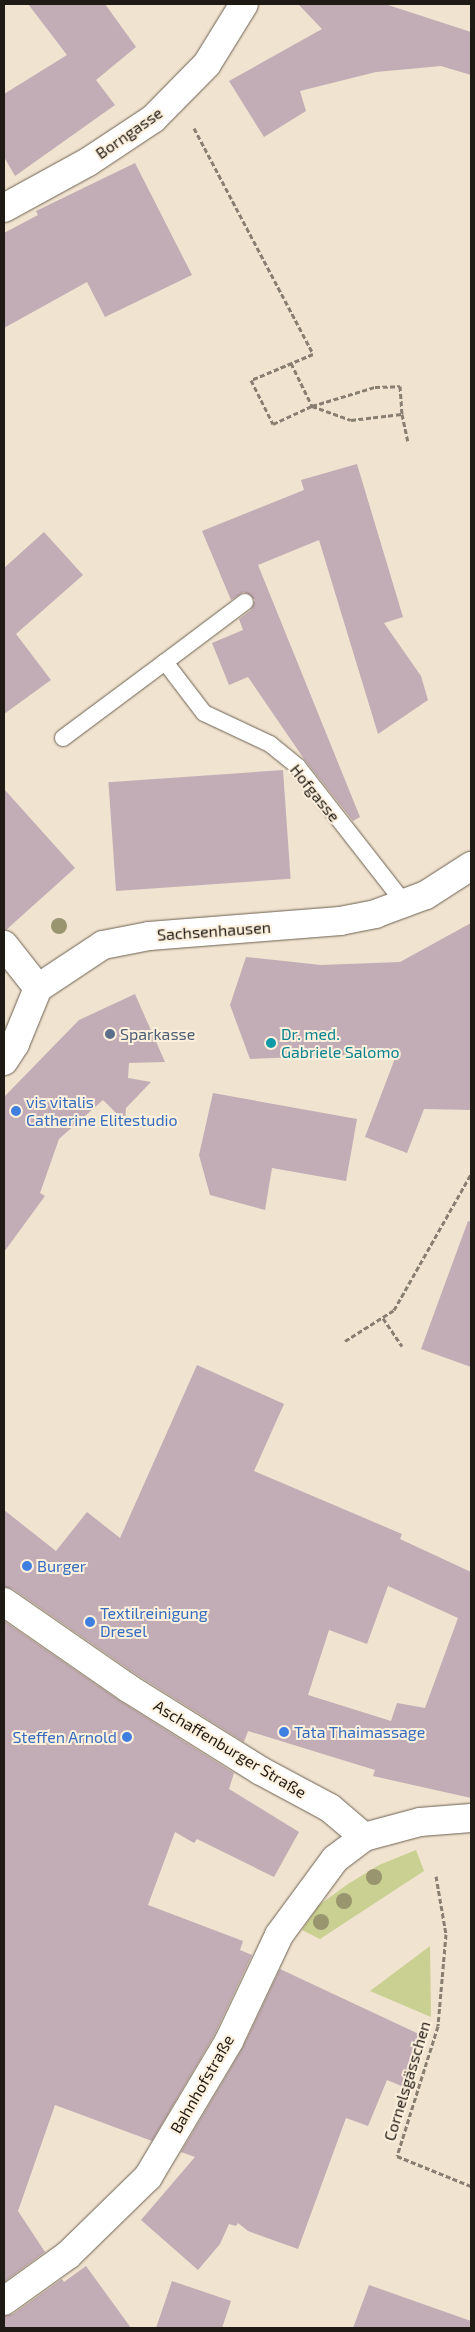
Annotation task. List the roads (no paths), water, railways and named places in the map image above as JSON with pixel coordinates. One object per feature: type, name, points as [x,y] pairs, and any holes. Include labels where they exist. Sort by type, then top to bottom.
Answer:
[{"type":"street","name":"Borngasse","points":[[4,208],[88,162],[153,120],[178,97],[207,64],[244,4]]},
{"type":"street","name":"Sachsenhausen","points":[[38,988],[103,946],[149,936],[340,921],[406,905],[471,866]]},
{"type":"street","points":[[4,946],[38,988],[15,1044],[4,1061]]},
{"type":"street","name":"Aschaffenburger Straße","points":[[4,1602],[128,1688],[261,1771],[330,1808],[364,1837]]},
{"type":"street","points":[[364,1837],[420,1822],[471,1818]]},
{"type":"street","name":"Bahnhofstraße","points":[[4,2302],[68,2254],[148,2177],[229,2040],[279,1935],[335,1859],[364,1837]]},
{"type":"lane","points":[[63,738],[245,602]]},
{"type":"lane","name":"Hofgasse","points":[[165,662],[204,713],[270,744],[298,768],[406,905]]},
{"type":"place","name":"Sparkasse","points":[[110,1034]]},
{"type":"place","name":"Dr. med. Gabriele Salomo","points":[[271,1043]]},
{"type":"place","name":"vis vitalis Catherine Elitestudio","points":[[16,1111]]},
{"type":"place","name":"Burger","points":[[27,1566]]},
{"type":"place","name":"Textilreinigung Dresel","points":[[90,1622]]},
{"type":"place","name":"Tata Thaimassage","points":[[284,1732]]},
{"type":"place","name":"Steffen Arnold","points":[[127,1737]]}]
